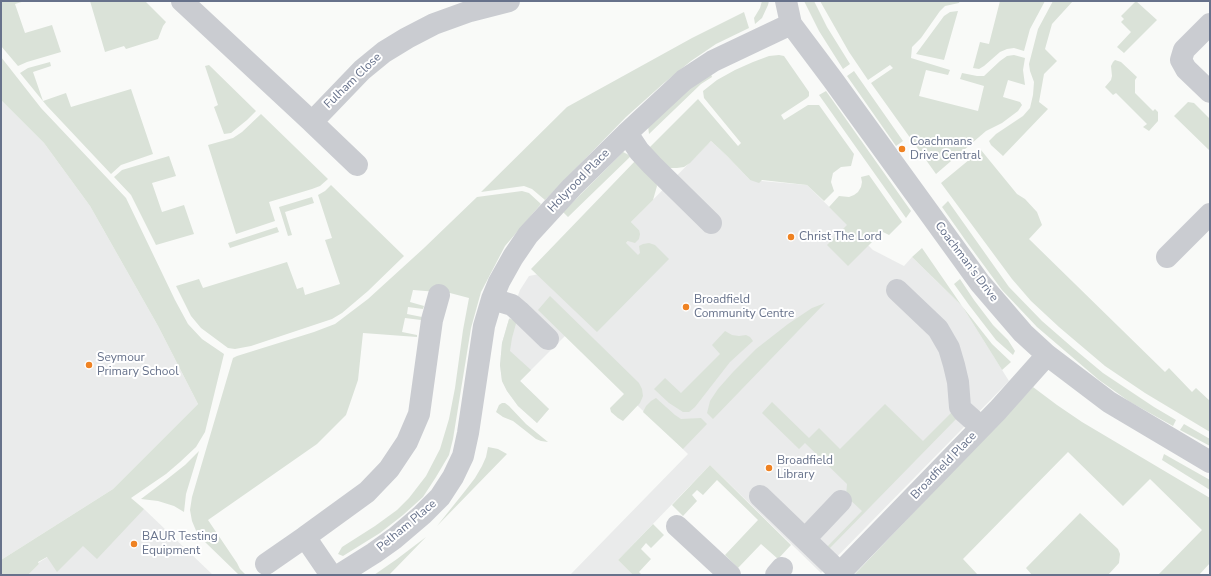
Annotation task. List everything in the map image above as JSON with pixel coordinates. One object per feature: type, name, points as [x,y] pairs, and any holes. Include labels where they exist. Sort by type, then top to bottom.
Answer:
[{"type":"street","points":[[182,1],[357,165]]},
{"type":"street","name":"Fulham Close","points":[[312,122],[362,70],[384,52],[434,24],[470,11],[509,1]]},
{"type":"street","name":"Coachman's Drive","points":[[786,1],[790,24],[837,85],[980,283],[1023,333],[1047,355],[1108,402],[1210,462]]},
{"type":"street","name":"Holyrood Place","points":[[471,416],[484,326],[492,299],[499,282],[513,257],[528,235],[572,187],[626,133],[662,99],[690,76],[713,61],[790,24]]},
{"type":"street","points":[[1203,31],[1184,50],[1181,60],[1186,69],[1210,92]]},
{"type":"street","points":[[626,133],[639,151],[652,165],[711,223]]},
{"type":"street","points":[[1166,257],[1210,214]]},
{"type":"street","points":[[897,290],[938,329],[949,348],[958,382],[960,407],[981,427]]},
{"type":"street","points":[[266,564],[306,538],[367,492],[389,469],[407,442],[418,414],[432,320],[439,295]]},
{"type":"street","points":[[492,299],[512,305],[548,339]]},
{"type":"street","name":"Broadfield Place","points":[[839,574],[998,410],[1047,355]]},
{"type":"street","name":"Pelham Place","points":[[339,575],[395,538],[440,497],[453,477],[463,456],[471,416]]},
{"type":"street","points":[[760,496],[839,574]]},
{"type":"street","points":[[805,539],[841,501]]},
{"type":"street","points":[[677,526],[730,575]]},
{"type":"street","points":[[306,538],[331,575]]},
{"type":"shaded area","points":[[1,1],[25,1],[15,4],[25,33],[52,25],[61,52],[18,66],[1,46]]},
{"type":"shaded area","points":[[90,1],[145,1],[166,22],[158,39],[126,49],[124,46],[105,52]]},
{"type":"shaded area","points":[[762,1],[769,1],[762,18],[755,24],[754,18]]},
{"type":"shaded area","points":[[804,1],[814,1],[827,27],[850,64],[843,69],[819,31]]},
{"type":"shaded area","points":[[820,1],[960,1],[959,3],[945,6],[921,38],[912,47],[911,58],[950,70],[948,75],[926,70],[919,96],[978,111],[984,86],[960,79],[962,73],[984,76],[1007,56],[1014,55],[1025,58],[1023,70],[1025,85],[1008,80],[1003,97],[1020,102],[1022,105],[1018,111],[1002,123],[986,131],[936,174],[871,83],[893,68],[890,65],[868,80],[849,52]]},
{"type":"shaded area","points":[[1000,1],[1045,1],[1030,29],[1024,51],[1014,48],[1007,49],[1000,52],[979,69],[973,68],[980,42],[989,44]]},
{"type":"shaded area","points":[[1053,1],[1073,1],[1052,24],[1045,49],[1057,61],[1044,74],[1039,102],[1048,109],[1003,156],[991,145],[989,141],[996,134],[1023,116],[1030,108],[1034,82],[1029,64],[1038,29]]},
{"type":"shaded area","points":[[1136,1],[1157,20],[1124,53],[1117,47],[1131,32],[1121,22],[1124,19],[1121,16]]},
{"type":"shaded area","points":[[958,11],[944,60],[916,54],[944,16],[950,12]]},
{"type":"shaded area","points":[[744,12],[749,28],[716,44],[691,61],[664,83],[626,117],[545,200],[532,189],[524,186],[481,192],[567,107],[692,38]]},
{"type":"shaded area","points":[[769,56],[784,56],[809,92],[809,96],[807,98],[781,115],[784,120],[808,105],[819,105],[854,154],[851,166],[841,167],[833,173],[831,182],[834,191],[824,201],[807,185],[762,180],[759,183],[750,180],[711,141],[690,163],[684,167],[677,168],[670,168],[647,150],[698,99],[738,146],[741,143],[704,98],[703,91],[717,80],[735,70]]},
{"type":"shaded area","points":[[1,57],[41,108],[126,198],[188,324],[202,339],[224,354],[205,432],[196,447],[180,462],[166,474],[131,498],[144,509],[97,559],[83,546],[57,572],[47,557],[38,562],[39,564],[28,575],[1,575],[1,560],[113,489],[198,404],[158,326],[90,206],[44,143],[1,100]]},
{"type":"shaded area","points":[[1115,60],[1121,62],[1137,77],[1135,80],[1135,93],[1153,111],[1155,109],[1158,112],[1158,121],[1149,131],[1143,127],[1147,124],[1116,93],[1113,95],[1105,87],[1111,80],[1111,66]]},
{"type":"shaded area","points":[[50,62],[51,66],[33,72],[43,101],[66,93],[71,107],[131,89],[153,154],[121,165],[111,174],[47,106],[20,73],[28,68]]},
{"type":"shaded area","points":[[209,65],[256,111],[231,133],[224,134],[214,107],[218,105],[205,66]]},
{"type":"shaded area","points":[[854,71],[903,141],[896,146],[847,76]]},
{"type":"shaded area","points":[[711,74],[712,77],[701,84],[649,134],[648,126],[688,89]]},
{"type":"shaded area","points":[[826,91],[911,211],[906,218],[819,95]]},
{"type":"shaded area","name":"Seymour Primary School","points":[[1,100],[44,143],[90,206],[158,326],[198,404],[113,489],[1,560]]},
{"type":"shaded area","points":[[1188,102],[1194,103],[1210,119],[1210,151],[1174,116]]},
{"type":"shaded area","points":[[261,114],[328,179],[320,186],[269,202],[275,221],[236,234],[208,145],[233,138],[242,132]]},
{"type":"shaded area","points":[[711,141],[750,180],[807,185],[873,250],[904,266],[912,257],[962,306],[1009,381],[821,573],[710,465],[618,560],[633,575],[570,575],[688,454],[565,336],[520,381],[549,409],[537,423],[518,406],[502,381],[500,365],[502,343],[509,319],[520,290],[529,276],[544,273],[626,243],[639,230],[631,222]]},
{"type":"shaded area","points":[[981,150],[1017,194],[1025,199],[1037,212],[1042,225],[1029,239],[1165,372],[1169,368],[1192,392],[1196,388],[1210,401],[1210,432],[1145,393],[1105,366],[1031,301],[1012,279],[941,183]]},
{"type":"shaded area","points":[[623,152],[631,156],[568,217],[563,212]]},
{"type":"shaded area","points":[[169,156],[176,176],[152,183],[162,212],[184,205],[194,234],[156,245],[131,195],[114,177],[122,170]]},
{"type":"shaded area","points":[[637,159],[655,178],[657,186],[653,200],[631,222],[639,230],[639,239],[635,243],[628,241],[626,243],[638,255],[640,253],[639,246],[649,243],[655,245],[669,259],[597,332],[531,269]]},
{"type":"shaded area","points":[[869,175],[902,222],[889,235],[883,232],[848,266],[827,245],[847,225],[829,207],[839,196],[849,197],[858,192],[862,182],[861,177]]},
{"type":"shaded area","points":[[331,185],[404,256],[368,291],[342,313],[332,319],[251,346],[235,349],[228,348],[201,328],[191,316],[176,286],[199,279],[203,288],[287,262],[297,289],[303,287],[305,295],[340,284],[325,240],[332,238],[318,195]]},
{"type":"shaded area","points":[[522,191],[529,193],[541,204],[505,246],[481,292],[471,328],[453,439],[449,455],[423,497],[380,533],[343,556],[338,554],[342,547],[397,510],[409,498],[426,476],[440,449],[449,419],[469,298],[450,293],[413,290],[410,302],[424,306],[423,309],[408,307],[407,314],[422,317],[421,320],[405,318],[402,332],[417,335],[417,337],[363,333],[358,380],[346,415],[317,444],[208,520],[240,569],[246,575],[239,575],[197,533],[192,521],[190,510],[192,497],[233,358],[335,324],[368,299],[477,197]]},
{"type":"shaded area","points":[[312,197],[314,203],[285,212],[292,235],[288,236],[279,207]]},
{"type":"shaded area","points":[[948,201],[1009,287],[1042,321],[1103,373],[1176,420],[1173,426],[1130,402],[1099,380],[1037,327],[1002,290],[966,241],[942,207]]},
{"type":"shaded area","points":[[277,227],[279,232],[230,248],[228,243]]},
{"type":"shaded area","points":[[922,248],[962,306],[912,257]]},
{"type":"shaded area","points":[[960,279],[993,325],[1008,340],[1015,351],[1013,355],[996,340],[954,284]]},
{"type":"shaded area","points":[[550,296],[639,383],[643,396],[640,403],[623,421],[611,412],[610,408],[624,394],[538,310]]},
{"type":"shaded area","points":[[825,303],[713,419],[707,413],[710,401],[718,389],[756,349],[788,324],[812,308]]},
{"type":"shaded area","points":[[962,306],[992,344],[1011,362],[1002,370]]},
{"type":"shaded area","points":[[509,319],[517,320],[510,351],[531,370],[520,381],[549,409],[537,423],[518,406],[502,381],[500,365],[502,343]]},
{"type":"shaded area","points":[[725,331],[732,335],[746,335],[753,341],[730,362],[695,407],[689,412],[683,412],[669,403],[654,389],[665,378],[681,393],[720,354],[712,345]]},
{"type":"shaded area","points":[[1033,387],[1082,422],[1210,498],[1210,563],[1199,575],[1158,575],[1202,530],[1150,479],[1123,506],[1068,452],[963,559],[978,575],[854,575]]},
{"type":"shaded area","points":[[656,398],[681,419],[701,418],[707,424],[683,449],[643,412],[646,406]]},
{"type":"shaded area","points":[[772,402],[809,438],[819,428],[840,449],[885,404],[923,441],[952,412],[958,417],[829,549],[827,547],[862,511],[846,496],[847,484],[805,443],[799,449],[762,413]]},
{"type":"shaded area","points":[[502,403],[509,406],[526,424],[548,442],[536,439],[513,421],[496,412],[499,405]]},
{"type":"shaded area","points":[[1184,424],[1210,439],[1210,446],[1180,430]]},
{"type":"shaded area","points":[[488,447],[498,449],[507,454],[437,526],[475,478],[486,457]]},
{"type":"shaded area","points":[[199,451],[186,494],[184,512],[174,506],[158,501],[141,499],[185,465]]},
{"type":"shaded area","points":[[1164,454],[1210,480],[1210,490],[1162,460]]},
{"type":"shaded area","points":[[710,465],[791,545],[778,559],[761,544],[738,568],[725,555],[758,520],[717,480],[703,495],[697,490],[692,495],[697,501],[683,516],[672,505]]},
{"type":"shaded area","points":[[127,508],[144,509],[213,575],[28,575],[39,564],[38,563]]},
{"type":"shaded area","points":[[1080,513],[1118,549],[1120,554],[1119,563],[1108,575],[1032,575],[1026,568]]},
{"type":"shaded area","points":[[653,524],[664,535],[651,548],[646,543],[641,549],[651,559],[639,572],[642,575],[633,575],[618,560]]},
{"type":"shaded area","points":[[426,537],[389,575],[374,575],[397,559]]},
{"type":"place","name":"Coachmans Drive Central","points":[[902,149]]},
{"type":"place","name":"Christ The Lord","points":[[791,237]]},
{"type":"place","name":"Broadfield Community Centre","points":[[686,307]]},
{"type":"place","name":"Seymour Primary School","points":[[89,365]]},
{"type":"place","name":"Broadfield Library","points":[[769,468]]},
{"type":"place","name":"BAUR Testing Equipment","points":[[134,544]]}]
